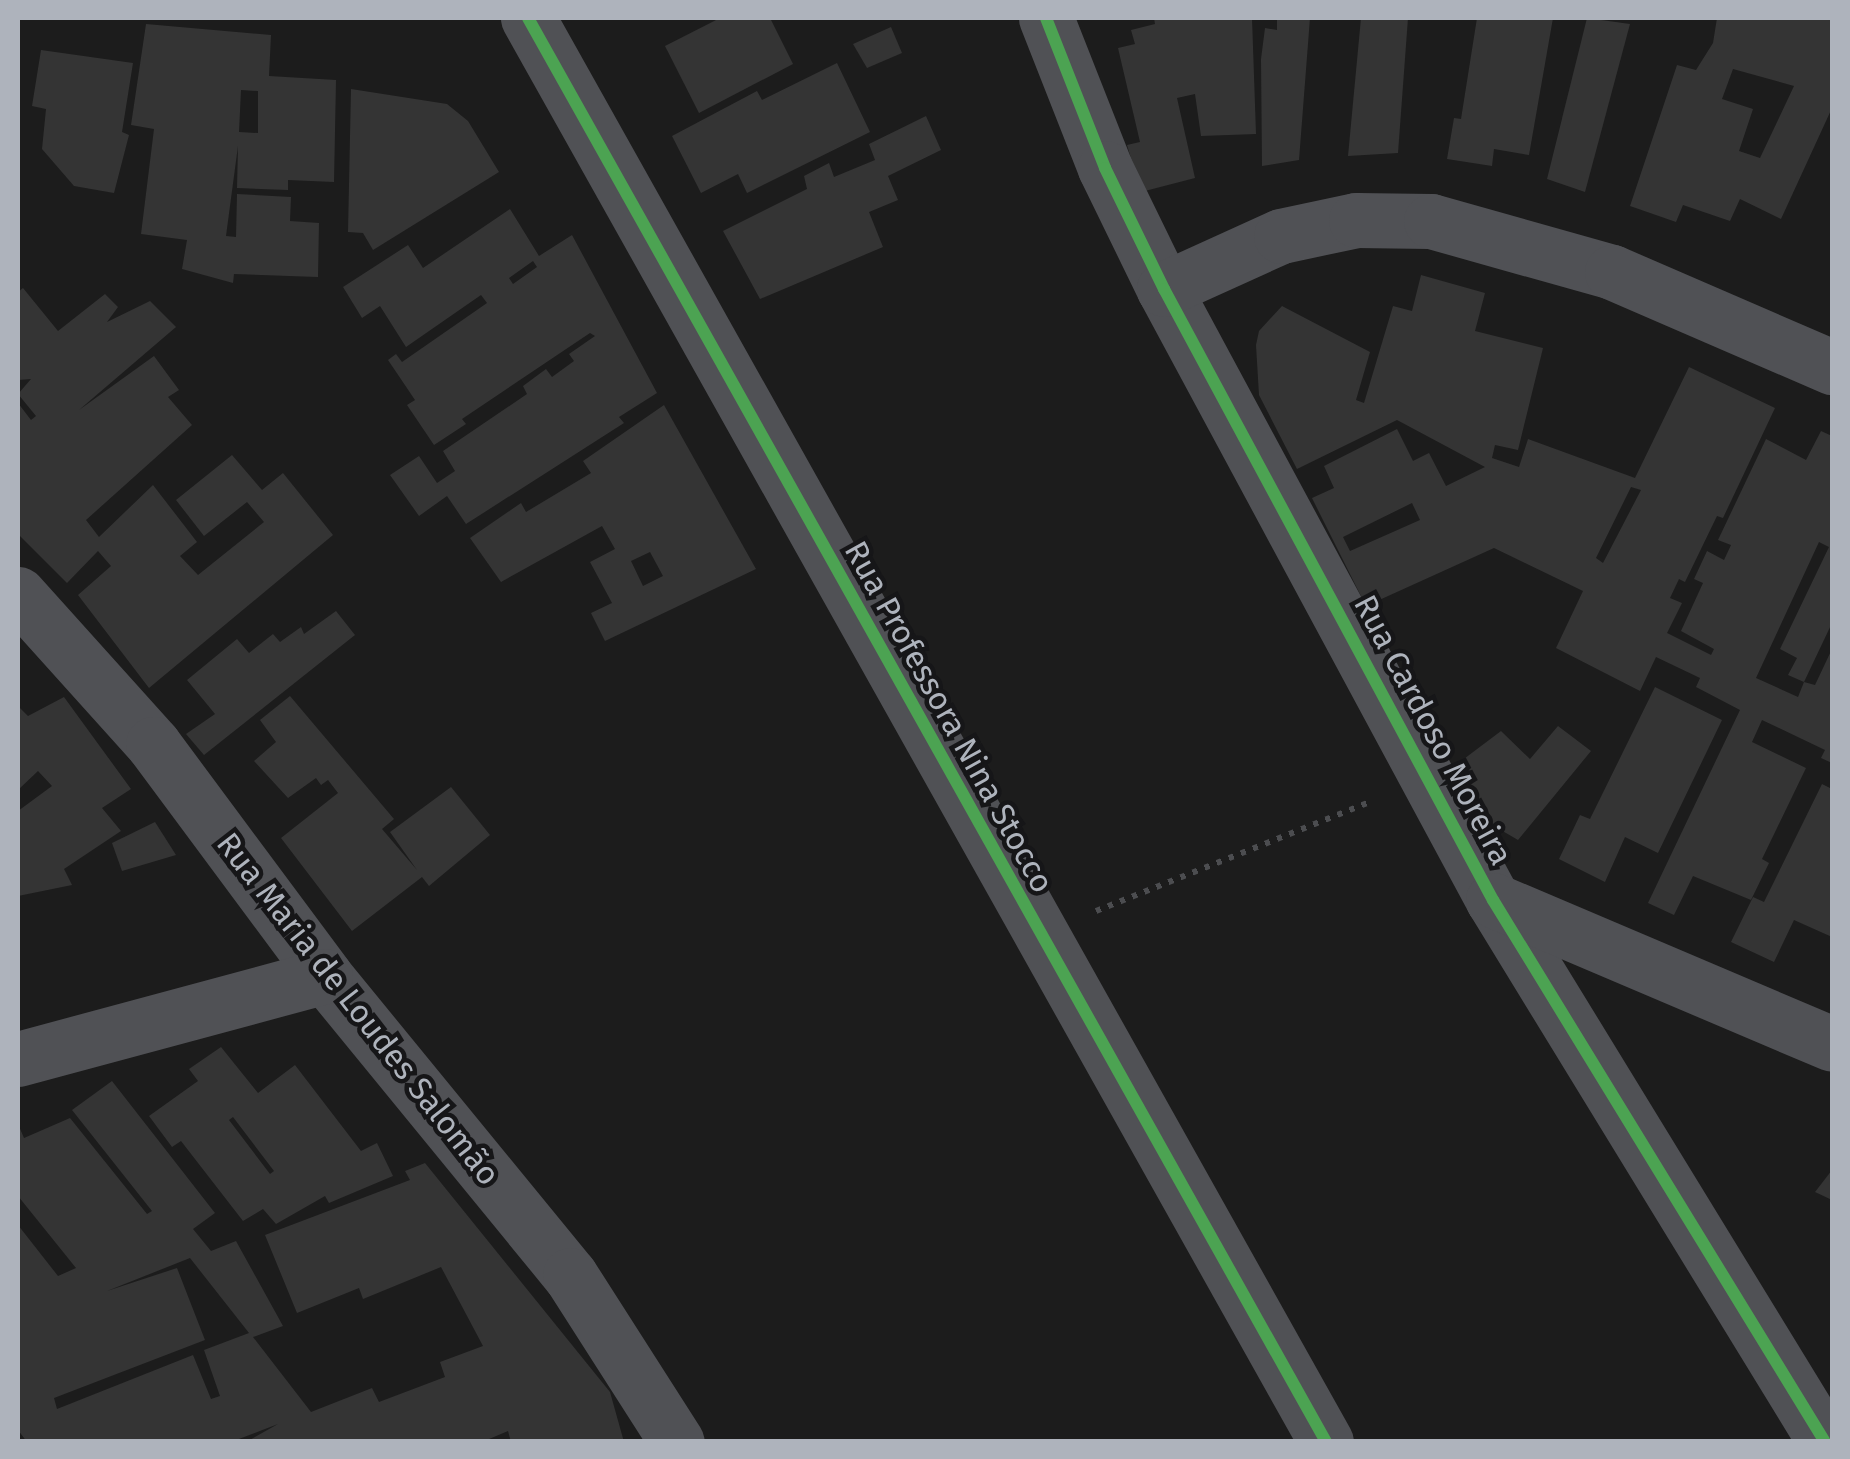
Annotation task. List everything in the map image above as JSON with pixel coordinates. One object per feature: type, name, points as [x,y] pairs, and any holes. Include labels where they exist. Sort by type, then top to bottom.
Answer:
[{"type":"street","name":"Rua Professora Nina Stocco","points":[[528,18],[1326,1442]]},
{"type":"street","name":"Rua Cardoso Moreira","points":[[1046,18],[1098,151],[1164,290],[1493,900],[1824,1442]]},
{"type":"street","points":[[1164,290],[1282,236],[1356,220],[1430,221],[1612,272],[1832,367]]},
{"type":"street","name":"Rua Maria de Loudes Salomão","points":[[18,594],[153,744],[325,976],[570,1275],[677,1442]]},
{"type":"street","points":[[1493,900],[1832,1044]]},
{"type":"street","points":[[18,1059],[325,976]]},
{"type":"path","points":[[1040,934],[1428,779]]},
{"type":"building","points":[[720,18],[770,18],[793,64],[699,113],[665,46]]},
{"type":"building","points":[[1154,18],[1252,18],[1256,134],[1201,136],[1195,94],[1177,98],[1195,178],[1141,192],[1127,145],[1140,142],[1118,48],[1135,44],[1131,30],[1155,24]]},
{"type":"building","points":[[1277,18],[1310,18],[1299,160],[1262,166],[1261,59],[1265,28],[1277,30]]},
{"type":"building","points":[[1361,18],[1408,18],[1398,153],[1348,156]]},
{"type":"building","points":[[1477,18],[1553,18],[1529,155],[1494,149],[1492,166],[1447,159],[1454,118],[1461,119]]},
{"type":"building","points":[[1587,18],[1630,24],[1585,192],[1547,179]]},
{"type":"building","points":[[1717,18],[1832,18],[1832,108],[1781,219],[1740,199],[1730,221],[1683,205],[1676,222],[1630,206],[1677,65],[1696,70],[1713,43]],"holes":[[[1733,69],[1794,86],[1760,158],[1739,151],[1753,109],[1722,99]]]},
{"type":"building","points":[[146,24],[271,35],[269,76],[336,80],[334,182],[288,180],[288,190],[237,188],[238,146],[226,236],[236,237],[237,194],[291,197],[290,221],[319,223],[318,277],[234,274],[233,283],[182,269],[187,240],[141,234],[154,129],[131,125]],"holes":[[[241,90],[258,91],[258,133],[239,132]]]},
{"type":"building","points":[[891,27],[902,53],[867,68],[853,44]]},
{"type":"building","points":[[41,50],[133,63],[122,132],[129,135],[114,193],[74,186],[42,149],[46,109],[32,106]]},
{"type":"building","points":[[837,63],[870,132],[747,193],[738,174],[701,193],[672,136],[757,91],[762,100]]},
{"type":"building","points":[[351,89],[447,104],[468,121],[499,172],[373,250],[363,233],[348,232]]},
{"type":"building","points":[[926,116],[941,150],[888,176],[898,200],[869,212],[883,247],[760,299],[723,231],[807,189],[804,176],[829,163],[834,177],[875,160],[869,144]]},
{"type":"building","points":[[510,209],[539,256],[572,235],[657,393],[619,417],[624,423],[466,524],[447,496],[419,516],[390,475],[419,456],[437,483],[455,471],[443,451],[527,394],[523,386],[546,369],[552,377],[574,361],[569,354],[595,336],[590,333],[462,419],[466,424],[434,445],[407,405],[415,400],[388,360],[396,354],[402,362],[487,303],[481,295],[406,347],[380,306],[362,318],[343,287],[408,245],[423,268]],"holes":[[[533,261],[537,267],[513,284],[509,278]]]},
{"type":"building","points":[[1421,275],[1485,293],[1475,331],[1543,348],[1518,450],[1495,445],[1492,458],[1519,467],[1528,439],[1635,478],[1689,367],[1775,408],[1723,518],[1717,516],[1685,582],[1679,579],[1670,598],[1682,603],[1667,633],[1711,655],[1714,649],[1681,631],[1703,583],[1694,579],[1707,551],[1724,560],[1731,545],[1718,540],[1766,439],[1806,460],[1821,431],[1832,436],[1832,623],[1804,682],[1815,685],[1832,649],[1832,763],[1821,758],[1825,750],[1762,720],[1752,742],[1806,768],[1762,859],[1769,863],[1751,900],[1693,876],[1674,915],[1648,903],[1740,710],[1696,687],[1700,678],[1656,657],[1640,691],[1556,648],[1583,591],[1494,548],[1366,606],[1312,498],[1334,488],[1324,466],[1397,429],[1413,461],[1429,453],[1446,486],[1485,467],[1397,420],[1297,469],[1259,395],[1256,345],[1259,331],[1282,306],[1370,352],[1356,400],[1364,403],[1393,306],[1412,311]],"holes":[[[1631,487],[1641,490],[1603,563],[1596,558]],[[1412,503],[1420,520],[1350,551],[1343,537]],[[1819,542],[1829,547],[1780,649],[1797,658],[1788,675],[1804,682],[1798,697],[1756,678]]]},
{"type":"building","points":[[23,288],[58,331],[105,294],[118,307],[107,322],[150,301],[176,327],[79,410],[154,356],[179,390],[168,397],[192,425],[86,520],[99,537],[153,485],[197,542],[180,556],[198,575],[264,522],[247,502],[204,536],[176,500],[232,455],[262,490],[283,473],[333,535],[149,688],[78,595],[111,566],[98,551],[67,583],[18,534],[18,403],[31,420],[36,416],[18,394],[31,379],[18,380],[18,292]]},
{"type":"building","points":[[664,405],[756,569],[605,641],[591,613],[612,603],[590,562],[615,549],[602,526],[501,582],[470,538],[521,503],[526,512],[591,473],[583,461]],"holes":[[[650,552],[663,576],[643,586],[631,561]]]},
{"type":"building","points":[[336,611],[355,635],[204,755],[186,734],[215,714],[187,680],[237,639],[249,653],[273,634],[280,642],[301,627],[304,634]]},
{"type":"building","points":[[1655,687],[1722,720],[1658,853],[1625,837],[1605,882],[1559,859],[1580,815],[1590,819]]},
{"type":"building","points":[[290,696],[394,819],[382,829],[417,870],[390,832],[451,787],[490,835],[429,886],[422,877],[352,931],[281,838],[338,793],[328,780],[321,785],[316,778],[288,798],[254,761],[276,742],[260,720]]},
{"type":"building","points":[[64,697],[131,789],[102,808],[121,831],[64,869],[72,885],[18,896],[18,811],[52,786],[38,771],[18,790],[18,706],[28,716]]},
{"type":"building","points":[[1558,726],[1591,751],[1518,840],[1482,819],[1488,811],[1467,792],[1458,797],[1444,774],[1501,731],[1530,759]]},
{"type":"building","points":[[1822,784],[1832,789],[1832,937],[1794,920],[1774,962],[1731,942],[1753,897],[1764,902]]},
{"type":"building","points":[[155,822],[176,855],[122,871],[112,843]]},
{"type":"building","points":[[221,1047],[258,1093],[295,1065],[361,1151],[377,1143],[393,1176],[329,1203],[325,1196],[276,1224],[263,1209],[243,1221],[181,1141],[172,1147],[149,1116],[198,1081],[189,1069]],"holes":[[[233,1117],[274,1171],[270,1174],[229,1120]]]},
{"type":"building","points":[[112,1081],[215,1213],[193,1229],[211,1251],[236,1241],[283,1326],[253,1337],[311,1412],[372,1388],[379,1402],[445,1377],[440,1362],[483,1346],[441,1267],[363,1299],[359,1288],[297,1313],[265,1235],[410,1180],[405,1171],[425,1163],[610,1392],[624,1442],[511,1442],[508,1431],[482,1442],[246,1442],[278,1424],[231,1442],[27,1442],[18,1430],[18,1225],[58,1276],[76,1268],[18,1196],[18,1124],[24,1138],[70,1118],[147,1214],[152,1211],[72,1110]],"holes":[[[190,1258],[249,1333],[204,1350],[220,1396],[211,1399],[193,1355],[57,1409],[54,1398],[205,1340],[177,1268],[107,1291]]]},
{"type":"building","points":[[1832,1170],[1832,1200],[1815,1192]]},
{"type":"cycle path","points":[[528,18],[1326,1442]]},
{"type":"cycle path","points":[[1046,18],[1105,168],[1164,289],[1493,900],[1825,1442]]}]
